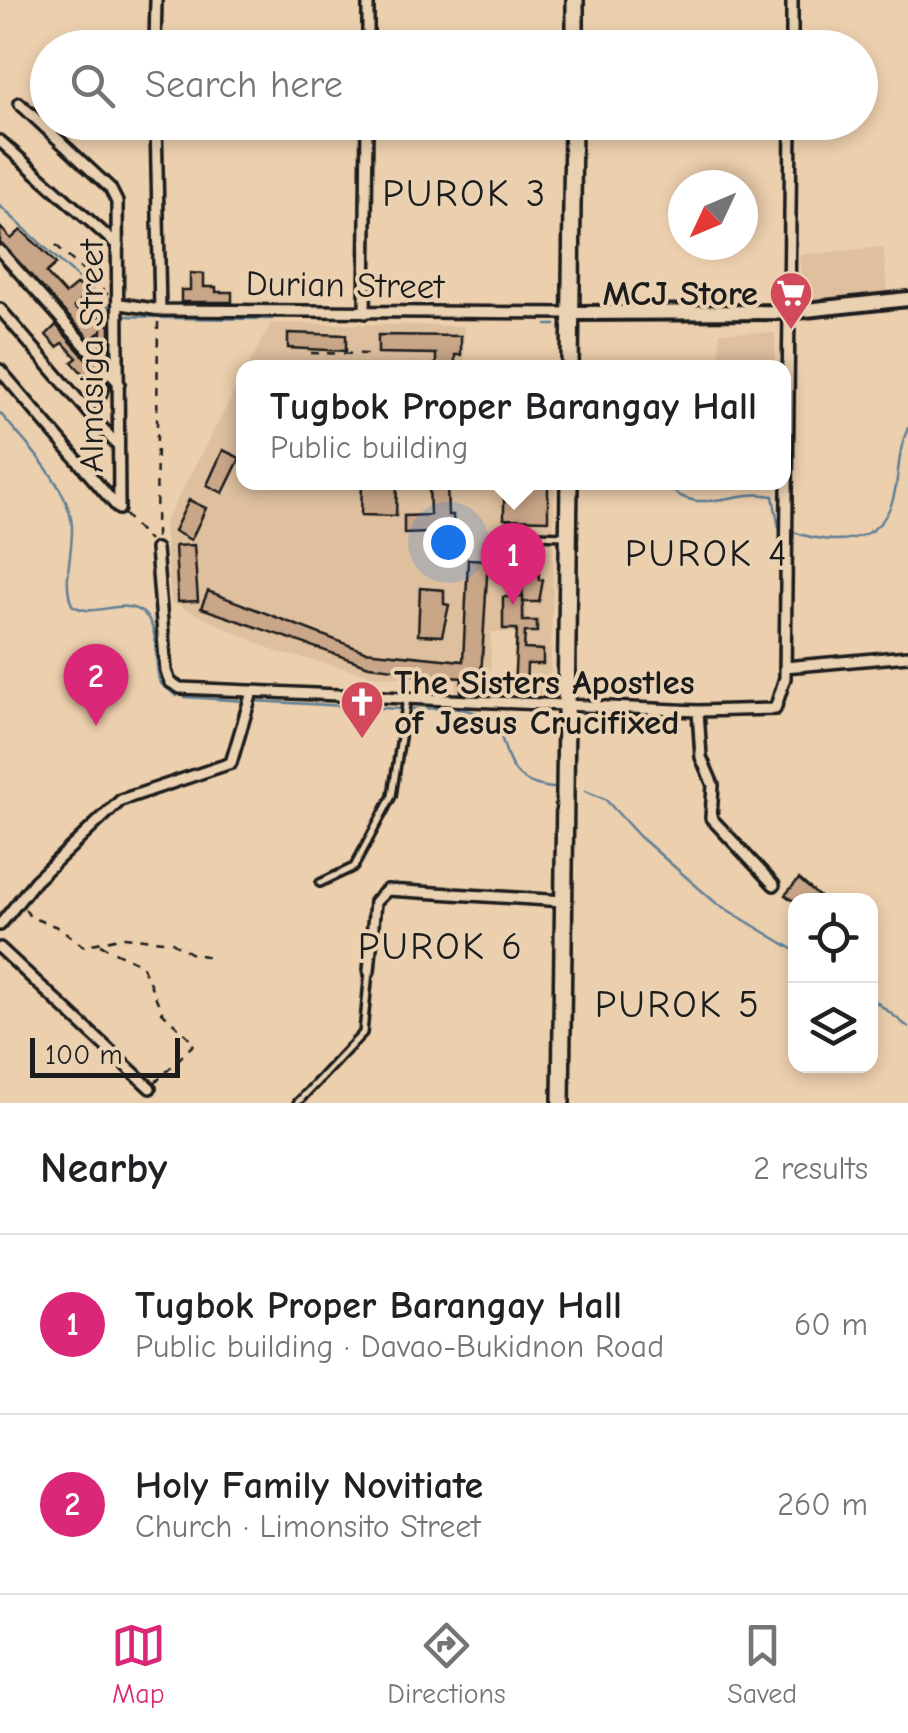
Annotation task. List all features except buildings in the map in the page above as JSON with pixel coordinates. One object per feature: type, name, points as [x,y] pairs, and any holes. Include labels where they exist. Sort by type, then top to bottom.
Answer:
[{"type":"highway","points":[[575,30],[576,0]]},
{"type":"highway","points":[[570,360],[574,140]]},
{"type":"highway","points":[[561,1103],[569,490]]},
{"type":"street","points":[[155,30],[156,0]]},
{"type":"street","points":[[368,0],[368,30]]},
{"type":"street","points":[[792,0],[792,30]]},
{"type":"street","name":"Almasiga Street","points":[[19,103],[30,113]]},
{"type":"street","name":"Almasiga Street","points":[[59,140],[110,188],[118,202],[119,510]]},
{"type":"street","points":[[156,140],[159,314]]},
{"type":"street","points":[[365,312],[367,140]]},
{"type":"street","points":[[788,360],[791,140]]},
{"type":"street","points":[[0,141],[118,246]]},
{"type":"street","points":[[0,251],[119,383]]},
{"type":"street","points":[[570,313],[788,312],[908,299]]},
{"type":"street","name":"Durian Street","points":[[120,304],[159,314],[570,313]]},
{"type":"street","points":[[0,309],[117,446]]},
{"type":"street","points":[[0,370],[119,510]]},
{"type":"street","points":[[156,549],[166,670],[170,682],[187,689],[762,713],[779,704],[785,668],[786,490]]},
{"type":"street","points":[[785,668],[908,656]]},
{"type":"street","points":[[0,925],[18,900],[121,800],[231,763],[252,692]]},
{"type":"street","points":[[698,711],[701,757],[713,784],[710,818],[774,885]]},
{"type":"street","points":[[370,970],[375,902],[387,890],[564,901]]},
{"type":"street","points":[[0,948],[150,1088]]},
{"type":"lane","points":[[506,534],[568,536]]},
{"type":"lane","points":[[320,883],[354,867],[392,796],[407,698]]},
{"type":"lane","points":[[297,1103],[363,1033],[370,970]]},
{"type":"path","points":[[56,245],[120,304]]},
{"type":"path","points":[[156,536],[154,367],[159,314]]},
{"type":"path","points":[[311,353],[370,354]]},
{"type":"path","points":[[119,510],[156,549]]},
{"type":"path","points":[[18,900],[30,917],[60,928],[83,946],[124,937],[164,941],[210,956]]},
{"type":"path","points":[[98,944],[108,953],[142,965],[162,1012],[195,1043],[150,1088]]},
{"type":"shaded area","points":[[883,247],[888,297],[812,304],[810,287],[802,287],[799,255]]},
{"type":"shaded area","points":[[271,323],[464,326],[464,360],[251,360]]},
{"type":"shaded area","points":[[720,332],[775,333],[775,360],[719,360]]},
{"type":"shaded area","points":[[236,389],[236,490],[555,490],[550,695],[512,693],[515,633],[491,632],[490,699],[456,697],[456,680],[377,676],[277,652],[171,602],[164,524]]},
{"type":"waterway","points":[[0,206],[115,312]]},
{"type":"waterway","points":[[125,316],[155,317]]},
{"type":"waterway","points":[[162,318],[272,319]]},
{"type":"waterway","points":[[547,325],[555,325]]},
{"type":"waterway","points":[[0,413],[44,465],[63,495],[72,526],[68,586],[72,605],[90,610],[135,608],[143,613],[152,627],[160,683],[177,696]]},
{"type":"waterway","points":[[793,532],[838,540],[865,534],[877,526],[893,499],[908,428]]},
{"type":"waterway","points":[[673,490],[702,501],[758,494],[773,496],[779,528]]},
{"type":"waterway","points":[[185,697],[245,701]]},
{"type":"waterway","points":[[254,701],[401,709]]},
{"type":"waterway","points":[[410,709],[456,709],[481,715],[499,733],[512,767],[520,776],[533,784],[553,788]]},
{"type":"waterway","points":[[585,791],[605,799],[639,836],[716,903],[788,946]]},
{"type":"waterway","points":[[878,1003],[908,1027]]},
{"type":"place","name":"MCJ Store","points":[[791,331]]},
{"type":"place","name":"Tugbok Proper Barangay Hall","points":[[513,605]]},
{"type":"place","name":"Holy Family Novitiate","points":[[96,726]]},
{"type":"place","name":"The Sisters Apostles of Jesus Crucifixed","points":[[362,740]]},
{"type":"district","name":"PUROK 3","points":[[465,194]]},
{"type":"district","name":"PUROK 4","points":[[707,554]]},
{"type":"district","name":"PUROK 6","points":[[441,947]]},
{"type":"district","name":"PUROK 5","points":[[678,1005]]}]
